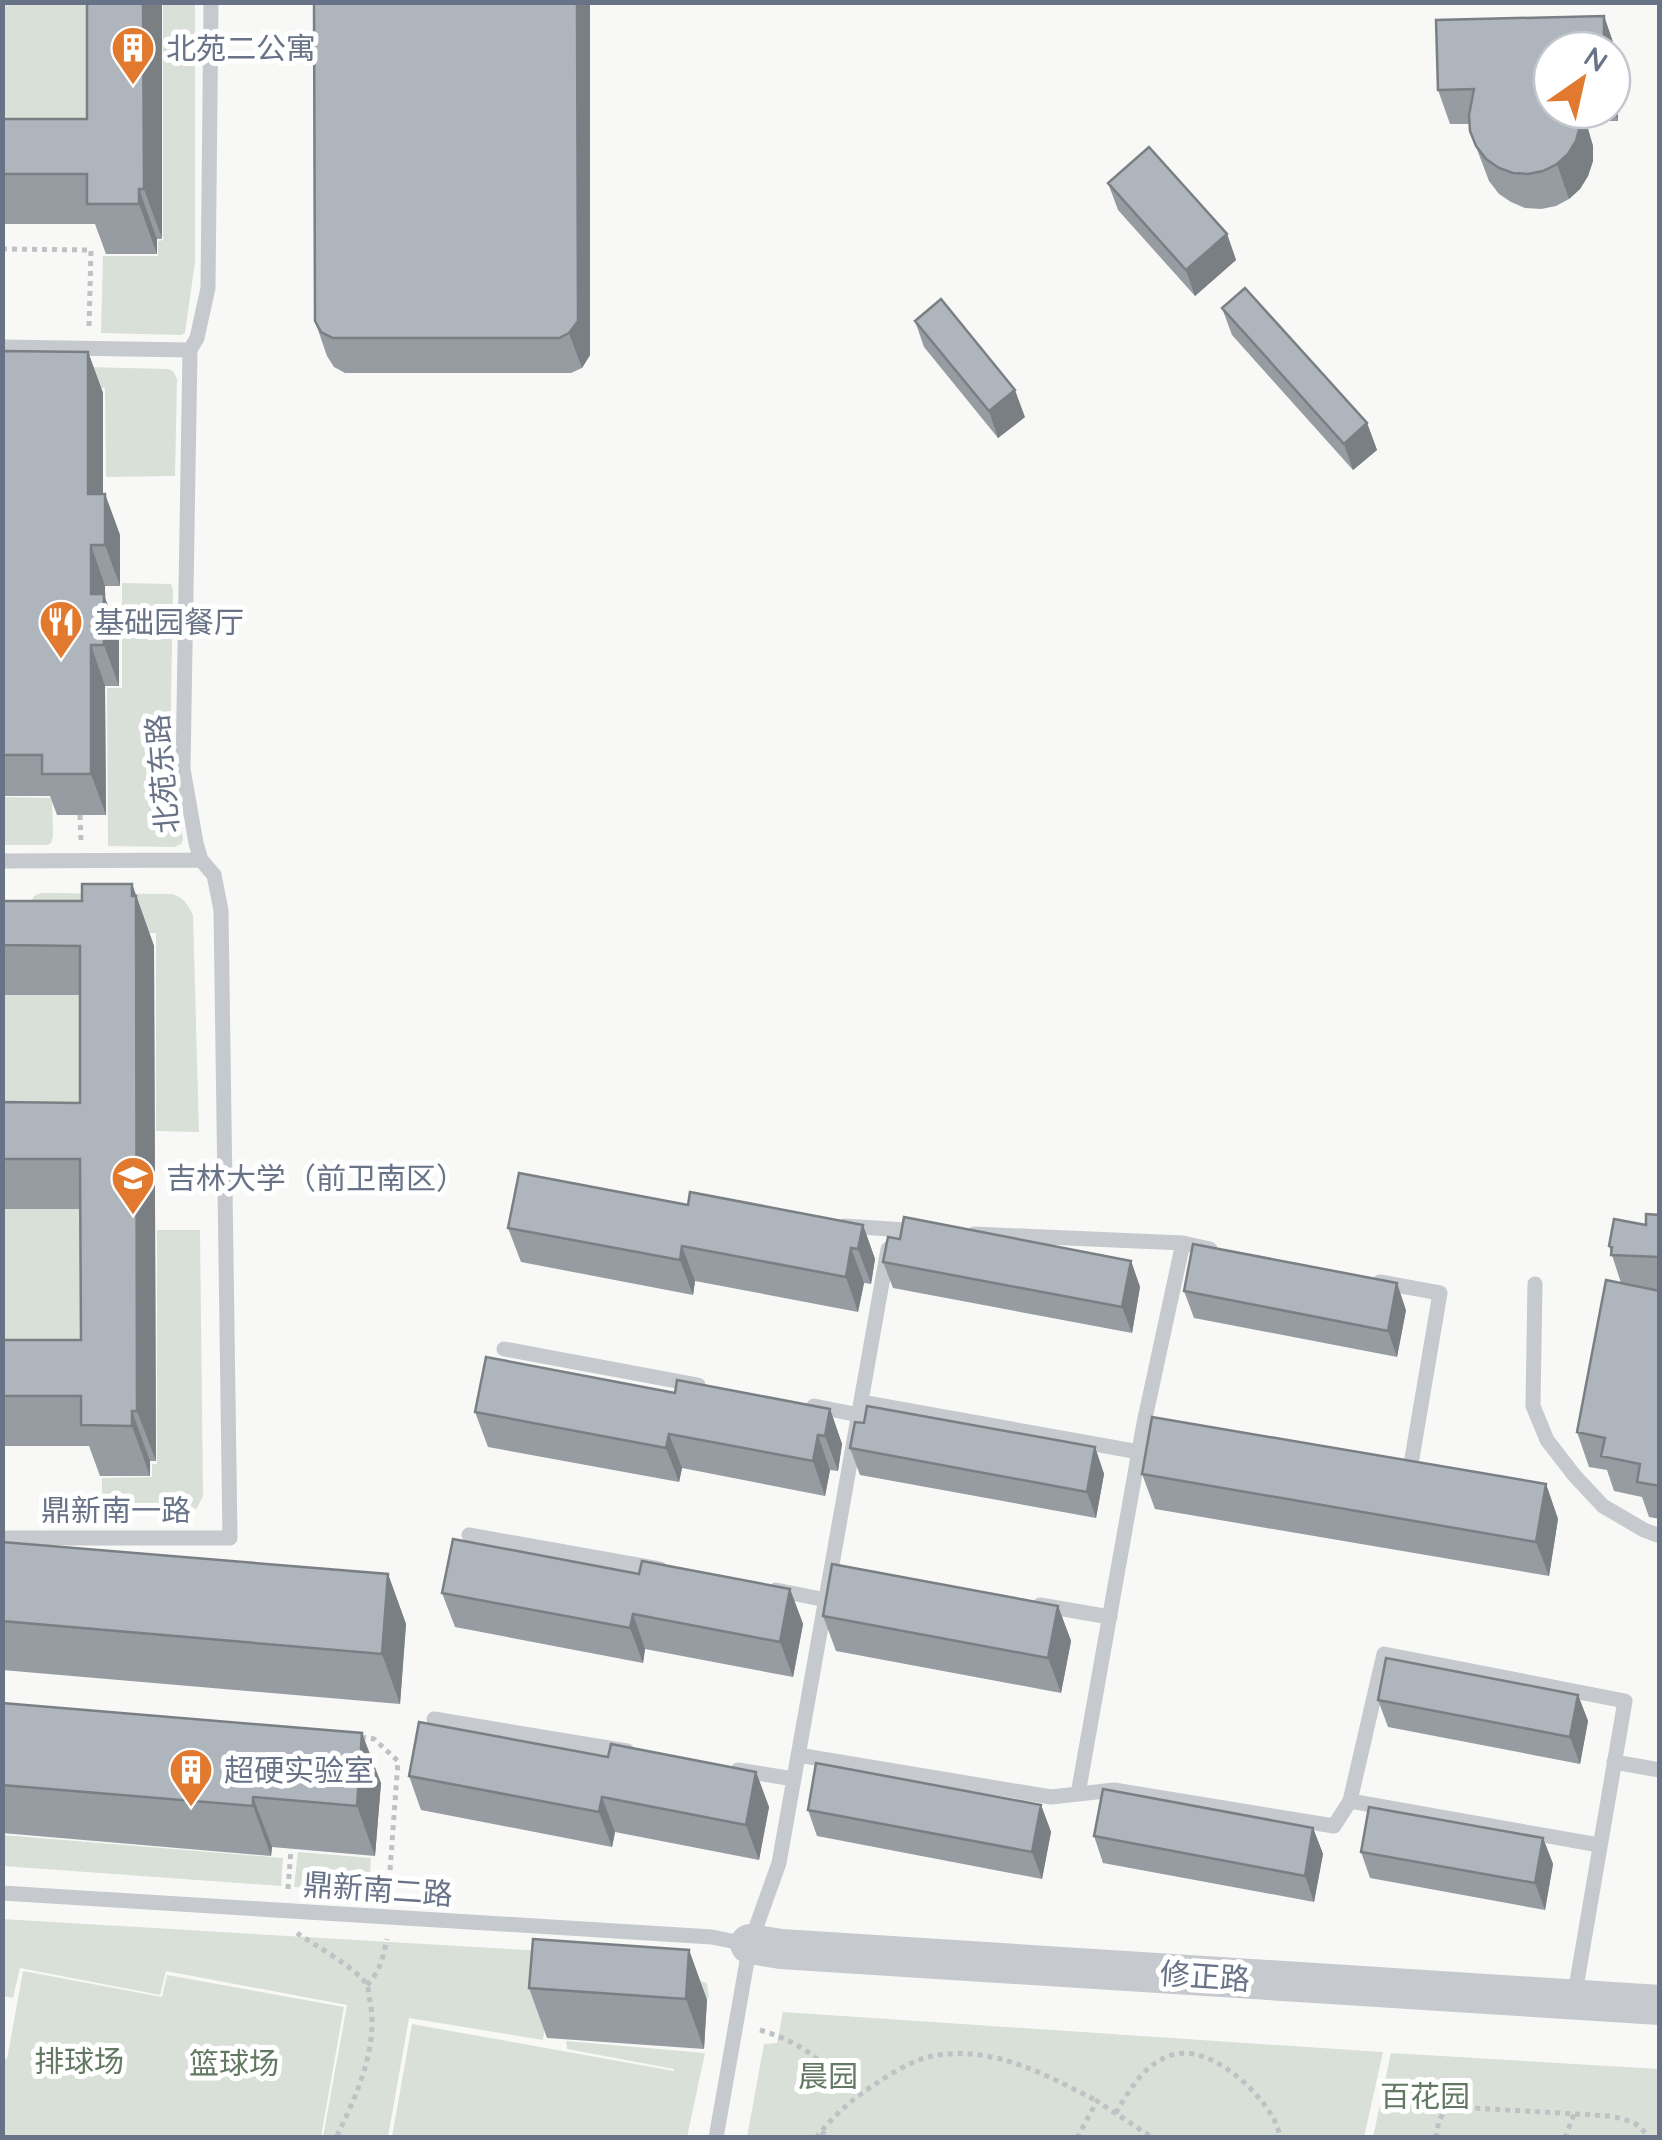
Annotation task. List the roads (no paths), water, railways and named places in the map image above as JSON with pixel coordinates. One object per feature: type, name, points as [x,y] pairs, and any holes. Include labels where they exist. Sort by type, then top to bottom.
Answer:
[{"type":"street","name":"修正路","points":[[750,1944],[1660,2005]]},
{"type":"lane","name":"北苑东路","points":[[210,2],[209,276],[204,316],[190,350],[183,769],[201,860],[214,876],[222,910],[230,1538]]},
{"type":"lane","points":[[2,347],[190,350]]},
{"type":"lane","points":[[2,861],[201,860]]},
{"type":"lane","points":[[832,1225],[930,1232]]},
{"type":"lane","points":[[716,2138],[750,1944],[778,1864],[892,1230]]},
{"type":"lane","points":[[950,1232],[1183,1244],[1220,1250]]},
{"type":"lane","points":[[1078,1794],[1144,1423],[1183,1244]]},
{"type":"lane","points":[[1367,1279],[1440,1294],[1410,1470],[1391,1467]]},
{"type":"lane","points":[[1535,1284],[1534,1406],[1546,1440],[1603,1506],[1660,1536]]},
{"type":"lane","points":[[504,1349],[709,1387]]},
{"type":"lane","points":[[803,1404],[860,1408],[1139,1452]]},
{"type":"lane","points":[[1144,1423],[1163,1426]]},
{"type":"lane","points":[[470,1534],[676,1572]]},
{"type":"lane","name":"鼎新南一路","points":[[2,1538],[230,1538]]},
{"type":"lane","points":[[831,1569],[850,1572]]},
{"type":"lane","points":[[751,1586],[826,1600]]},
{"type":"lane","points":[[1017,1601],[1110,1617]]},
{"type":"lane","points":[[798,1755],[1050,1797],[1114,1790],[1334,1826],[1350,1801],[1384,1654],[1624,1701],[1574,1999]]},
{"type":"lane","points":[[434,1719],[642,1754]]},
{"type":"lane","points":[[1614,1762],[1660,1770]]},
{"type":"lane","points":[[718,1766],[794,1779]]},
{"type":"lane","points":[[1350,1801],[1599,1845]]},
{"type":"lane","name":"鼎新南二路","points":[[2,1893],[712,1937],[750,1944]]},
{"type":"place","name":"北苑二公寓","points":[[133,86]]},
{"type":"place","name":"基础园餐厅","points":[[61,660]]},
{"type":"place","name":"吉林大学（前卫南区）","points":[[133,1216]]},
{"type":"place","name":"超硬实验室","points":[[191,1808]]},
{"type":"park label","name":"排球场","points":[[79,2061]]},
{"type":"park label","name":"篮球场","points":[[234,2063]]},
{"type":"park label","name":"晨园","points":[[828,2076]]},
{"type":"park label","name":"百花园","points":[[1425,2096]]}]
